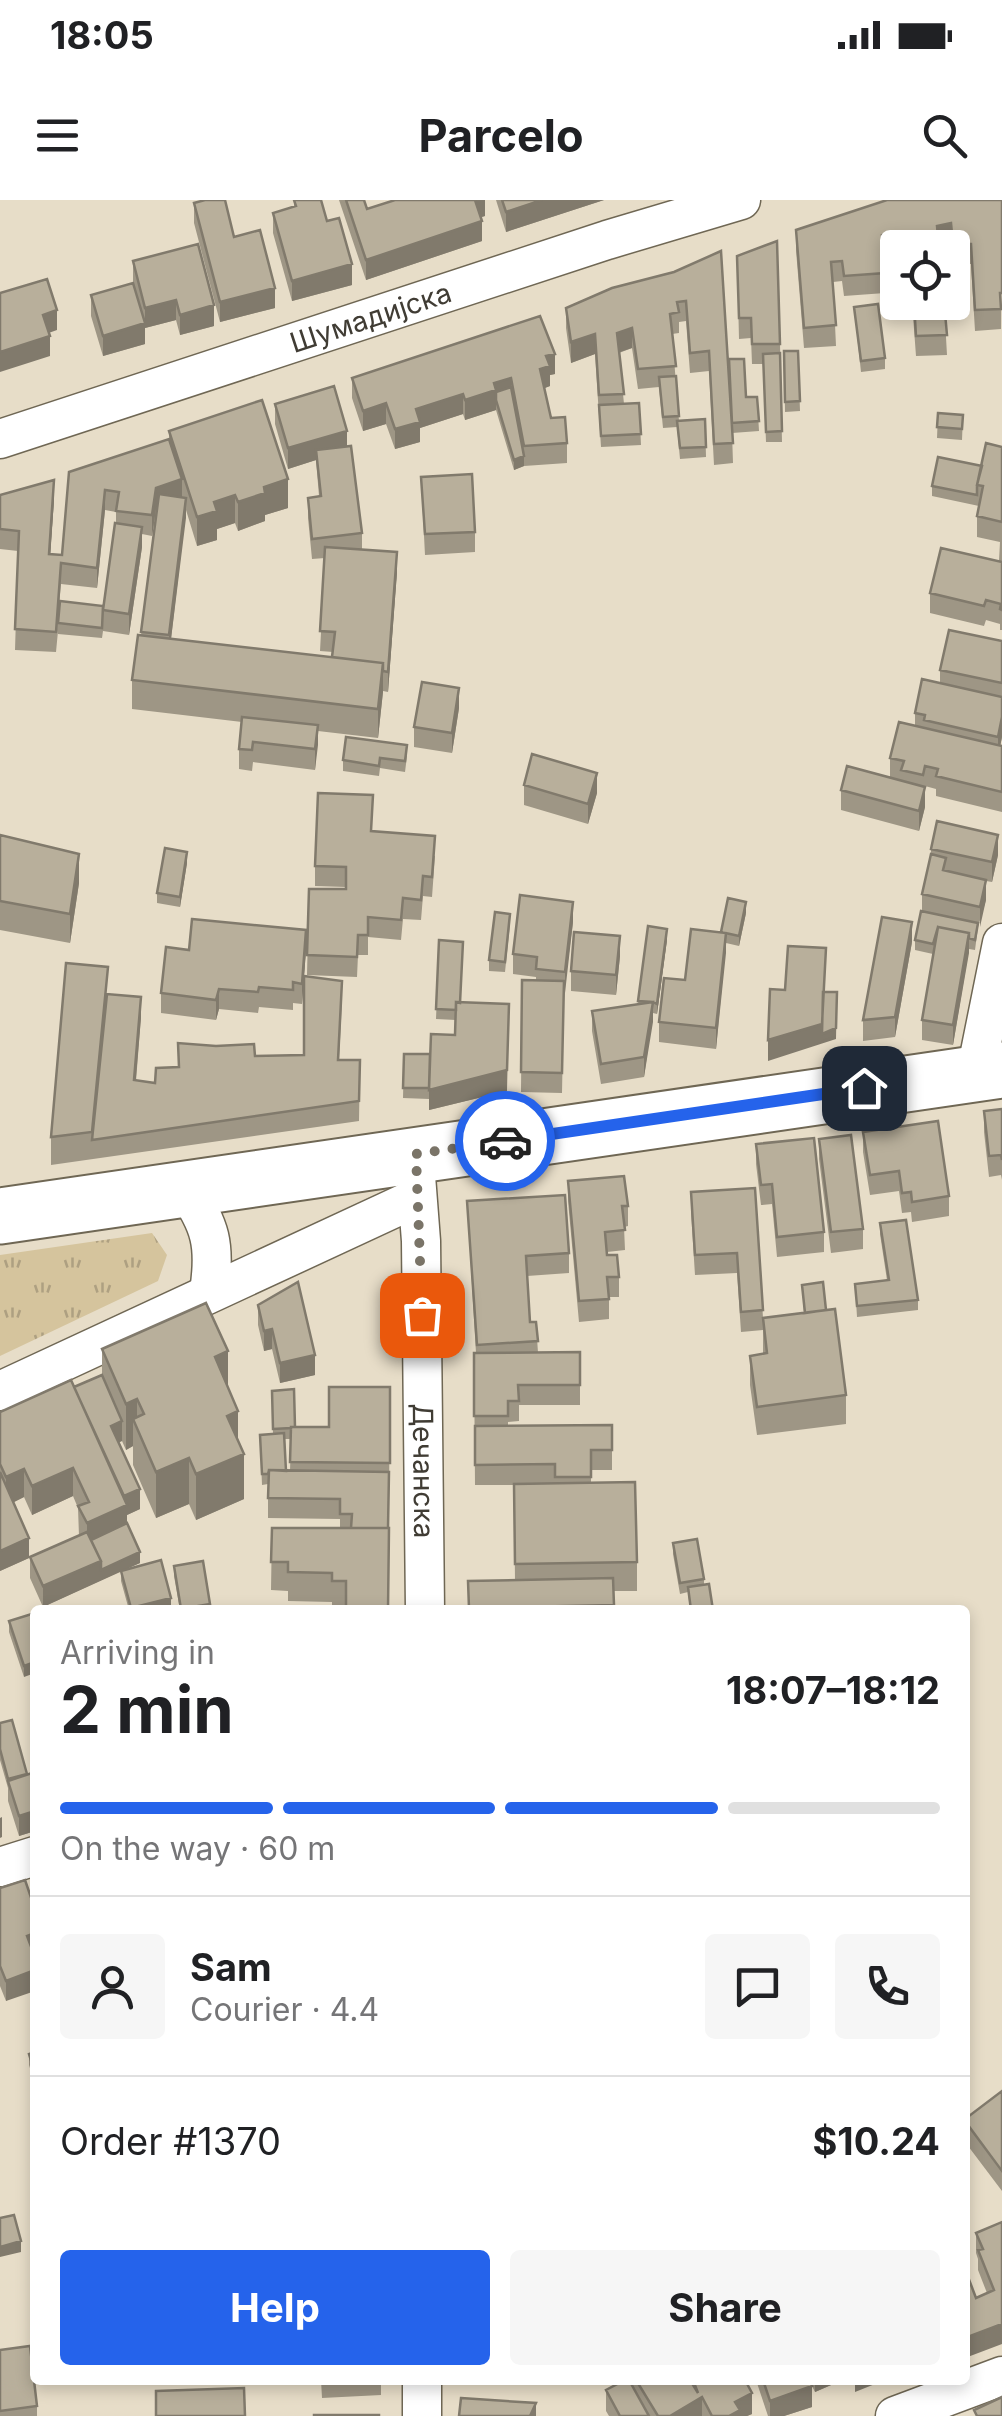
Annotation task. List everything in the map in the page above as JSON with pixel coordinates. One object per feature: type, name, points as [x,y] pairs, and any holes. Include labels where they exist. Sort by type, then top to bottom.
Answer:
[{"type":"street","name":"Шумадијска","points":[[0,439],[606,240],[741,200]]},
{"type":"street","points":[[0,1216],[184,1187],[416,1176],[989,1071],[1002,942]]},
{"type":"street","points":[[0,1391],[209,1292],[416,1176]]},
{"type":"street","name":"Дечанска","points":[[416,1176],[421,1241],[424,1605]]},
{"type":"street","points":[[184,1187],[201,1211],[211,1235],[214,1255],[209,1292]]},
{"type":"street","points":[[0,1867],[30,1858]]},
{"type":"street","points":[[895,2416],[1002,2376]]},
{"type":"street","points":[[422,2385],[422,2416]]},
{"type":"green space","points":[[152,1233],[167,1255],[158,1281],[0,1356],[0,1255]]},
{"type":"building","points":[[225,200],[234,237],[260,230],[275,288],[220,302],[194,203]]},
{"type":"building","points":[[294,200],[321,200],[327,221],[339,218],[352,264],[292,281],[273,213],[296,206]]},
{"type":"building","points":[[346,200],[364,200],[367,209],[395,200],[475,200],[482,221],[366,260]]},
{"type":"building","points":[[502,200],[542,200],[506,212]]},
{"type":"building","points":[[887,200],[1002,200],[1001,309],[975,310],[970,230],[952,230],[951,223],[937,226],[937,230],[880,230],[880,273],[844,276],[842,261],[831,262],[836,325],[804,328],[796,230]]},
{"type":"building","points":[[777,241],[780,344],[752,344],[751,318],[739,318],[737,256]]},
{"type":"building","points":[[198,244],[214,305],[180,315],[176,300],[145,308],[133,261]]},
{"type":"building","points":[[721,251],[733,443],[714,444],[709,351],[690,353],[686,301],[677,302],[679,312],[670,314],[676,366],[638,369],[632,328],[617,333],[624,394],[599,395],[595,334],[571,342],[566,308],[612,288],[674,272]]},
{"type":"building","points":[[47,279],[57,310],[43,315],[50,336],[0,352],[0,293]]},
{"type":"building","points":[[133,283],[145,323],[103,336],[91,295]]},
{"type":"building","points":[[878,304],[885,358],[861,361],[854,307]]},
{"type":"building","points":[[540,316],[555,354],[546,356],[550,366],[540,369],[551,418],[565,417],[567,443],[524,446],[511,378],[494,383],[496,390],[465,400],[463,394],[416,409],[420,422],[395,429],[386,403],[363,411],[352,378]]},
{"type":"building","points":[[915,320],[946,320],[947,335],[916,336]]},
{"type":"building","points":[[784,351],[798,351],[800,401],[785,402]]},
{"type":"building","points":[[780,353],[782,431],[766,432],[763,354]]},
{"type":"building","points":[[729,359],[744,359],[746,397],[757,397],[759,421],[732,423]]},
{"type":"building","points":[[676,376],[679,416],[663,417],[659,377]]},
{"type":"building","points":[[334,386],[347,431],[288,448],[275,404]]},
{"type":"building","points":[[511,387],[524,456],[514,460],[496,400],[496,392]]},
{"type":"building","points":[[262,400],[288,479],[264,487],[265,493],[238,502],[235,495],[214,502],[217,511],[197,517],[169,431]]},
{"type":"building","points":[[639,403],[641,434],[601,436],[599,405]]},
{"type":"building","points":[[938,413],[963,415],[962,429],[937,427]]},
{"type":"building","points":[[705,419],[706,447],[680,448],[677,421]]},
{"type":"building","points":[[169,439],[182,479],[156,488],[152,515],[116,511],[119,492],[105,490],[97,568],[61,563],[56,632],[15,629],[19,531],[0,529],[0,495],[54,480],[49,554],[62,555],[69,472]]},
{"type":"building","points":[[986,443],[1002,447],[1002,522],[977,516],[983,486],[977,485]]},
{"type":"building","points":[[351,446],[362,533],[312,539],[308,498],[321,496],[316,450]]},
{"type":"building","points":[[938,457],[982,466],[977,495],[932,486]]},
{"type":"building","points":[[472,474],[475,532],[425,534],[421,477]]},
{"type":"building","points":[[159,494],[186,498],[169,635],[141,632]]},
{"type":"building","points":[[115,523],[142,527],[129,614],[103,610]]},
{"type":"building","points":[[325,547],[397,552],[388,672],[383,671],[383,663],[332,657],[335,632],[320,631]]},
{"type":"building","points":[[941,548],[1002,562],[1002,610],[1001,604],[986,600],[984,606],[930,593]]},
{"type":"building","points":[[60,601],[103,606],[102,628],[58,623]]},
{"type":"building","points":[[949,630],[1002,641],[1002,683],[940,670]]},
{"type":"building","points":[[138,635],[383,663],[378,709],[132,680]]},
{"type":"building","points":[[922,679],[1002,697],[998,737],[924,720],[925,715],[915,713]]},
{"type":"building","points":[[422,682],[459,688],[452,733],[414,727]]},
{"type":"building","points":[[242,717],[318,725],[315,749],[253,742],[252,750],[239,749]]},
{"type":"building","points":[[899,722],[1002,746],[1002,792],[936,776],[938,769],[925,766],[923,775],[901,770],[904,761],[890,758]]},
{"type":"building","points":[[346,737],[407,745],[405,761],[380,758],[379,766],[343,760]]},
{"type":"building","points":[[532,754],[597,773],[588,804],[524,785]]},
{"type":"building","points":[[847,766],[925,787],[919,811],[841,790]]},
{"type":"building","points":[[318,793],[373,795],[371,831],[435,836],[432,877],[423,876],[421,900],[403,898],[401,920],[368,917],[368,935],[358,935],[357,957],[307,955],[309,889],[346,889],[346,867],[315,866]]},
{"type":"building","points":[[937,821],[998,835],[992,862],[931,849]]},
{"type":"building","points":[[0,835],[79,854],[70,914],[0,901]]},
{"type":"building","points":[[165,848],[187,852],[180,897],[157,893]]},
{"type":"building","points":[[931,854],[946,858],[943,870],[986,880],[980,907],[922,894]]},
{"type":"building","points":[[520,895],[573,902],[565,972],[536,969],[537,957],[513,954]]},
{"type":"building","points":[[728,898],[746,902],[739,936],[721,932]]},
{"type":"building","points":[[921,911],[978,923],[975,940],[969,938],[969,933],[938,927],[933,944],[915,940]]},
{"type":"building","points":[[495,912],[510,914],[505,962],[489,960]]},
{"type":"building","points":[[882,917],[912,922],[895,1017],[863,1020]]},
{"type":"building","points":[[192,919],[306,930],[302,984],[293,982],[293,990],[219,989],[216,1000],[161,993],[166,947],[189,950]]},
{"type":"building","points":[[648,926],[667,929],[657,1004],[638,1001]]},
{"type":"building","points":[[938,927],[969,933],[953,1025],[922,1020]]},
{"type":"building","points":[[691,929],[726,933],[716,1028],[659,1022],[664,978],[685,980]]},
{"type":"building","points":[[574,932],[620,936],[616,975],[571,971]]},
{"type":"building","points":[[439,940],[463,942],[460,1003],[456,1002],[456,1010],[436,1009]]},
{"type":"building","points":[[788,946],[826,948],[822,1024],[768,1040],[770,989],[785,990]]},
{"type":"building","points":[[66,963],[108,967],[92,1132],[51,1137]]},
{"type":"building","points":[[304,976],[342,981],[338,1060],[360,1060],[359,1101],[92,1140],[107,994],[141,997],[134,1080],[155,1083],[156,1068],[179,1067],[178,1043],[254,1044],[255,1056],[304,1055]]},
{"type":"building","points":[[522,980],[564,981],[562,1073],[521,1072]]},
{"type":"building","points":[[823,992],[837,992],[836,1028],[822,1034]]},
{"type":"building","points":[[456,1002],[509,1004],[507,1070],[429,1090],[431,1034],[455,1035]]},
{"type":"building","points":[[653,1002],[644,1057],[601,1064],[592,1011]]},
{"type":"building","points":[[404,1054],[430,1054],[429,1088],[403,1088]]},
{"type":"building","points":[[1002,1109],[1002,1160],[1001,1155],[989,1156],[984,1111]]},
{"type":"building","points":[[938,1121],[949,1196],[912,1202],[911,1192],[902,1193],[899,1171],[870,1175],[863,1132]]},
{"type":"building","points":[[851,1135],[863,1229],[831,1232],[819,1139]]},
{"type":"building","points":[[814,1138],[824,1232],[777,1237],[772,1184],[761,1185],[756,1144]]},
{"type":"building","points":[[624,1176],[628,1206],[622,1206],[625,1230],[605,1232],[607,1255],[617,1255],[619,1277],[607,1277],[609,1299],[579,1301],[568,1181]]},
{"type":"building","points":[[755,1188],[763,1310],[741,1312],[737,1253],[695,1255],[691,1192]]},
{"type":"building","points":[[565,1195],[569,1253],[526,1256],[530,1322],[536,1322],[538,1341],[477,1345],[467,1201]]},
{"type":"building","points":[[906,1220],[918,1300],[857,1306],[855,1284],[889,1280],[880,1223]]},
{"type":"building","points":[[298,1282],[315,1355],[280,1363],[272,1329],[264,1331],[258,1305]]},
{"type":"building","points":[[823,1282],[826,1310],[805,1313],[802,1285]]},
{"type":"building","points":[[206,1303],[228,1351],[215,1357],[238,1411],[227,1416],[244,1454],[196,1474],[189,1458],[156,1472],[133,1419],[144,1414],[137,1399],[126,1404],[102,1349]]},
{"type":"building","points":[[835,1309],[846,1395],[757,1407],[750,1356],[767,1353],[763,1318]]},
{"type":"building","points":[[580,1352],[580,1385],[518,1385],[519,1401],[508,1401],[508,1416],[474,1416],[474,1353]]},
{"type":"building","points":[[102,1375],[122,1421],[111,1426],[140,1489],[124,1496],[74,1387]]},
{"type":"building","points":[[71,1380],[127,1505],[87,1523],[78,1506],[89,1502],[73,1468],[32,1486],[24,1469],[6,1477],[0,1464],[0,1412]]},
{"type":"building","points":[[329,1387],[390,1387],[390,1463],[290,1462],[291,1427],[329,1427]]},
{"type":"building","points":[[294,1389],[295,1427],[273,1429],[272,1391]]},
{"type":"building","points":[[612,1425],[612,1450],[591,1450],[591,1477],[555,1477],[555,1464],[475,1465],[475,1426]]},
{"type":"building","points":[[284,1433],[286,1471],[269,1470],[262,1474],[260,1435]]},
{"type":"building","points":[[269,1470],[389,1472],[388,1528],[351,1528],[352,1514],[340,1514],[340,1499],[268,1498]]},
{"type":"building","points":[[0,1472],[29,1538],[0,1551]]},
{"type":"building","points":[[635,1482],[637,1562],[515,1564],[514,1484]]},
{"type":"building","points":[[127,1523],[140,1552],[101,1570],[91,1540]]},
{"type":"building","points":[[272,1528],[389,1528],[388,1605],[346,1605],[346,1581],[332,1581],[332,1573],[288,1572],[288,1562],[271,1562]]},
{"type":"building","points":[[87,1532],[101,1561],[43,1586],[30,1557]]},
{"type":"building","points":[[697,1539],[704,1579],[680,1583],[673,1543]]},
{"type":"building","points":[[161,1560],[171,1598],[130,1605],[121,1571]]},
{"type":"building","points":[[203,1561],[210,1604],[180,1605],[174,1566]]},
{"type":"building","points":[[613,1578],[614,1605],[469,1605],[468,1581]]},
{"type":"building","points":[[709,1584],[712,1605],[690,1605],[688,1587]]},
{"type":"building","points":[[30,1615],[30,1664],[24,1666],[9,1621]]},
{"type":"building","points":[[12,1720],[27,1774],[8,1779],[0,1749],[0,1723]]},
{"type":"building","points":[[30,1774],[30,1813],[19,1816],[8,1781]]},
{"type":"building","points":[[25,1880],[30,1894],[30,1972],[6,1981],[0,1966],[0,1888]]},
{"type":"building","points":[[1002,2091],[1002,2171],[970,2128],[970,2115]]},
{"type":"building","points":[[14,2215],[21,2241],[0,2247],[0,2218]]},
{"type":"building","points":[[1002,2222],[1002,2324],[970,2336],[970,2282],[976,2298],[994,2290],[978,2250],[983,2249],[976,2233]]},
{"type":"building","points":[[30,2346],[30,2385],[35,2385],[37,2406],[0,2411],[0,2350]]},
{"type":"building","points":[[616,2385],[632,2385],[649,2416],[620,2416],[606,2390]]},
{"type":"building","points":[[639,2385],[693,2385],[698,2393],[695,2385],[748,2385],[752,2393],[735,2402],[740,2410],[729,2416],[712,2416],[702,2397],[670,2416],[658,2416]]},
{"type":"building","points":[[765,2385],[812,2386],[770,2401]]},
{"type":"building","points":[[244,2388],[245,2416],[156,2416],[156,2391]]},
{"type":"building","points":[[1002,2397],[1002,2416],[977,2416],[974,2410]]},
{"type":"building","points":[[461,2398],[536,2403],[530,2416],[459,2416]]},
{"type":"building","points":[[379,2415],[379,2416],[314,2416]]},
{"type":"way so far","points":[[422,1315],[416,1154],[505,1141]]},
{"type":"route","points":[[505,1141],[864,1088]]}]
